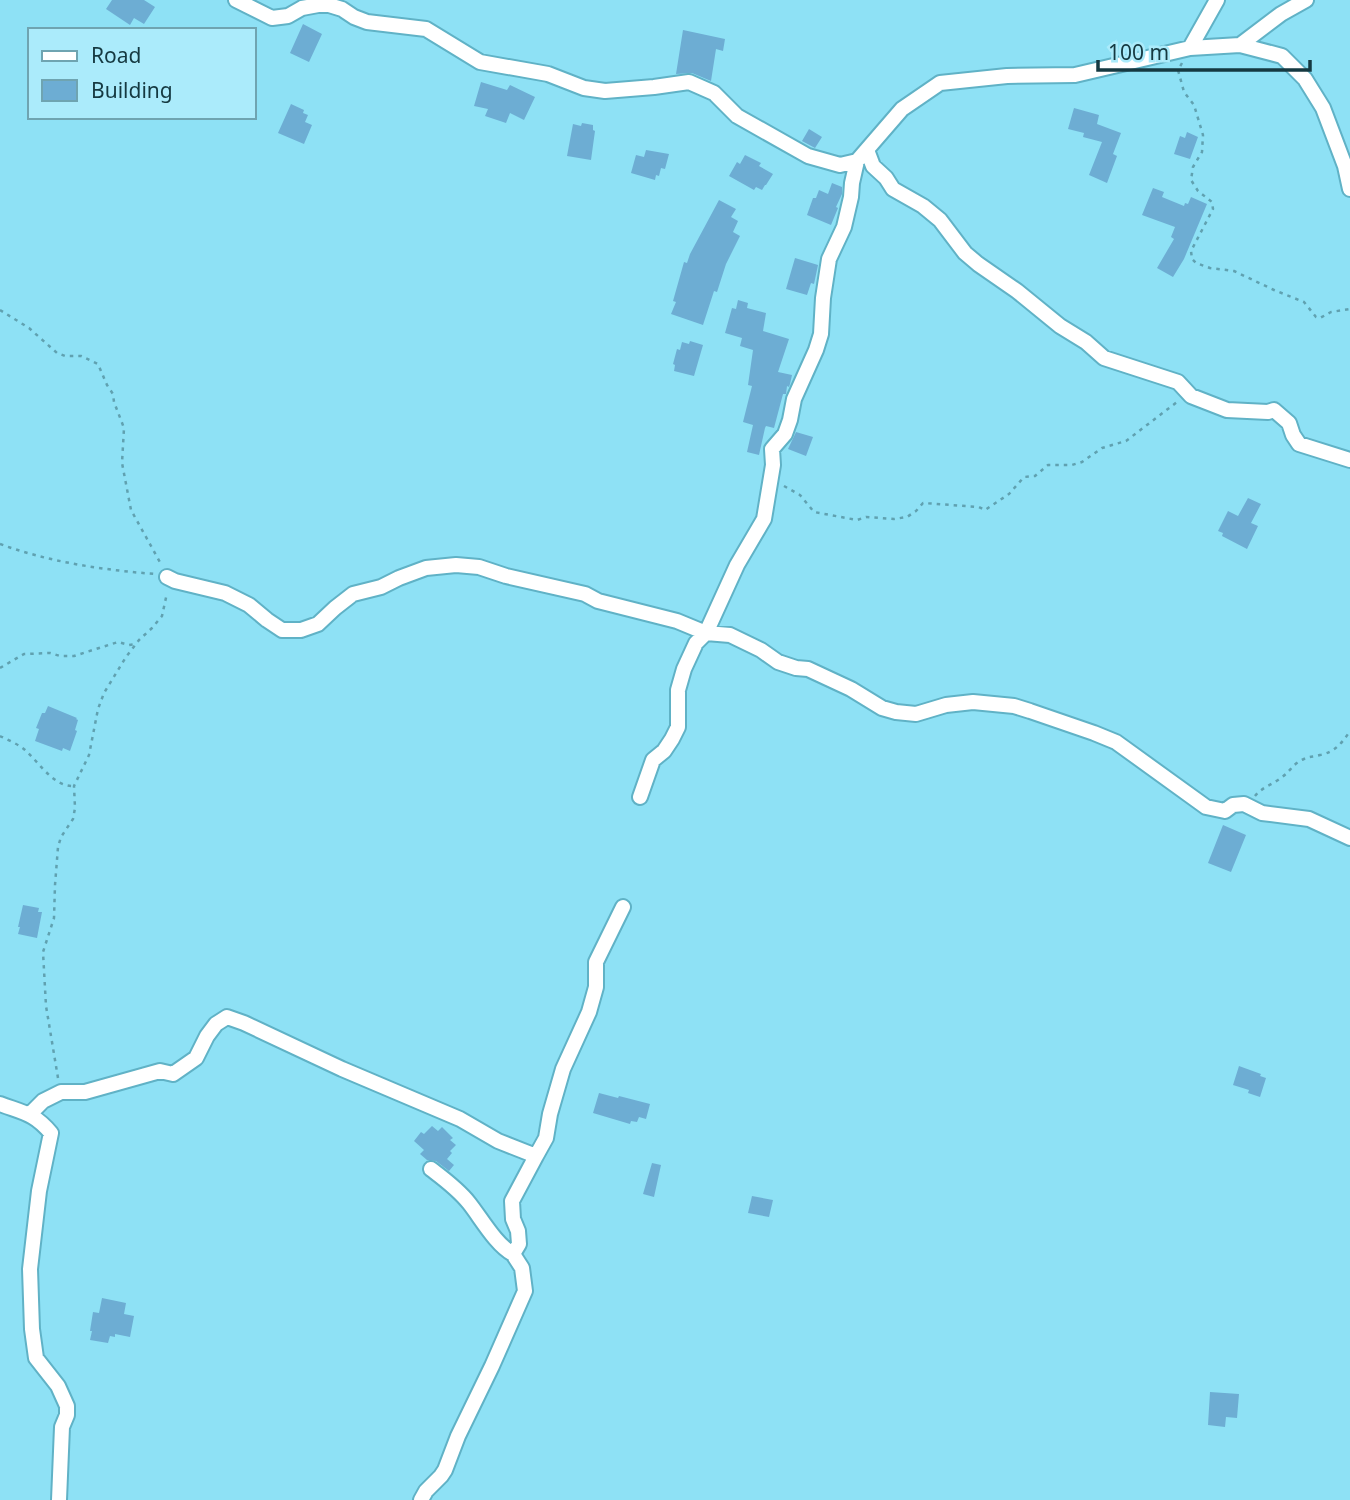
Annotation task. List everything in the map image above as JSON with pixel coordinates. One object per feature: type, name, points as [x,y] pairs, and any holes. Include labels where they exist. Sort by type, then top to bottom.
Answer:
[{"type":"street","points":[[236,0],[272,18],[288,16],[302,8],[329,5],[367,22],[426,29],[480,62],[548,74],[584,88],[605,91],[689,82],[714,93],[737,116],[808,156],[839,165],[862,155]]},
{"type":"street","points":[[1190,48],[1217,0]]},
{"type":"street","points":[[1240,44],[1281,14],[1306,0]]},
{"type":"street","points":[[640,797],[653,760],[668,745],[678,727],[678,690],[696,643],[706,633],[737,565],[764,519],[773,465],[772,449],[785,434],[794,398],[821,334],[829,259],[844,227],[852,183],[862,155],[902,109],[940,83],[1007,76],[1075,75],[1190,48],[1240,44],[1282,56],[1305,79],[1323,108],[1345,166],[1350,190]]},
{"type":"street","points":[[862,155],[886,178],[893,189],[923,206],[940,220],[965,253],[978,264],[1104,358],[1178,382],[1191,396],[1227,410],[1274,410],[1289,423],[1300,444],[1350,460]]},
{"type":"street","points":[[166,575],[175,581],[225,593],[249,605],[282,630],[301,630],[318,624],[353,594],[381,587],[426,568],[479,566],[506,576],[585,594],[598,601],[667,618],[706,633],[730,635],[761,650],[778,662],[808,669],[851,689],[882,708],[896,712],[916,715],[946,705],[973,702],[1014,706],[1116,742],[1206,807],[1225,811],[1233,805],[1244,804],[1262,813],[1309,820],[1350,838]]},
{"type":"street","points":[[513,1254],[519,1244],[512,1201],[547,1138],[550,1114],[563,1069],[589,1012],[596,987],[596,962],[623,907]]},
{"type":"street","points":[[30,1114],[43,1101],[61,1092],[85,1092],[160,1071],[173,1074],[196,1058],[216,1024],[227,1017],[460,1119],[498,1141],[536,1156]]},
{"type":"street","points":[[0,1104],[38,1118],[51,1133],[39,1191],[30,1269],[36,1358],[58,1386],[67,1406],[62,1427],[59,1500]]},
{"type":"street","points":[[421,1500],[444,1470],[525,1291],[522,1268],[513,1254],[500,1243],[467,1200],[431,1169]]},
{"type":"path","points":[[1190,48],[1178,70],[1184,92],[1194,105],[1203,135],[1202,152],[1193,167],[1191,180],[1198,191],[1212,202],[1213,209],[1191,251],[1192,259],[1210,268],[1234,271],[1304,302],[1316,317],[1350,309]]},
{"type":"path","points":[[0,310],[29,328],[57,353],[82,356],[98,364],[113,394],[124,428],[122,463],[131,510],[166,575],[168,588],[162,615],[126,657],[104,693],[89,755],[74,786],[73,820],[61,836],[54,918],[43,952],[46,1006],[61,1092]]},
{"type":"path","points":[[771,480],[800,495],[814,512],[857,520],[866,517],[907,517],[923,503],[979,507],[985,510],[1009,494],[1024,477],[1035,476],[1048,465],[1072,465],[1082,462],[1102,448],[1126,441],[1166,409],[1191,396]]},
{"type":"path","points":[[0,544],[91,566],[166,575]]},
{"type":"path","points":[[0,668],[24,654],[74,656],[118,642],[136,644]]},
{"type":"path","points":[[1244,804],[1252,801],[1259,791],[1283,777],[1295,764],[1337,748],[1350,731]]},
{"type":"path","points":[[0,736],[23,749],[48,774],[67,786],[74,786]]},
{"type":"building","points":[[112,0],[144,0],[155,7],[144,24],[134,18],[130,25],[106,9]]},
{"type":"building","points":[[303,24],[322,34],[309,62],[290,53]]},
{"type":"building","points":[[683,30],[725,39],[723,51],[716,49],[711,81],[692,73],[676,74]]},
{"type":"building","points":[[481,82],[507,90],[510,85],[535,97],[524,120],[510,113],[506,123],[485,116],[488,109],[474,106]]},
{"type":"building","points":[[291,104],[304,110],[303,113],[308,115],[305,122],[312,125],[304,144],[278,133]]},
{"type":"building","points":[[1074,108],[1099,115],[1097,124],[1121,133],[1113,154],[1117,156],[1107,183],[1089,175],[1102,142],[1083,137],[1084,133],[1068,129]]},
{"type":"building","points":[[582,123],[593,125],[595,131],[591,160],[567,156],[573,124],[581,126]]},
{"type":"building","points":[[809,129],[822,137],[815,148],[802,141]]},
{"type":"building","points":[[1187,132],[1198,137],[1190,159],[1174,154],[1180,136],[1185,138]]},
{"type":"building","points":[[646,150],[669,154],[665,169],[661,168],[655,180],[631,173],[636,155],[644,157]]},
{"type":"building","points":[[745,155],[761,163],[759,166],[773,174],[762,190],[756,187],[754,190],[729,176],[737,162],[740,164]]},
{"type":"building","points":[[832,183],[842,187],[842,194],[831,225],[807,215],[819,190],[828,194]]},
{"type":"building","points":[[1153,188],[1164,192],[1162,197],[1184,206],[1191,197],[1207,204],[1184,259],[1173,277],[1157,268],[1174,239],[1171,237],[1175,227],[1142,215]]},
{"type":"building","points":[[719,200],[736,209],[731,217],[738,221],[733,232],[740,236],[726,264],[717,292],[714,291],[703,325],[671,314],[684,262],[687,263]]},
{"type":"building","points":[[795,258],[818,265],[814,284],[811,283],[807,295],[786,289]]},
{"type":"building","points":[[738,300],[748,303],[747,308],[766,313],[763,331],[789,339],[778,372],[792,375],[790,384],[786,394],[783,394],[774,428],[765,428],[759,455],[747,452],[753,425],[743,422],[752,386],[748,385],[753,350],[740,346],[742,338],[725,333],[732,308],[736,309]]},
{"type":"building","points":[[690,341],[703,345],[694,376],[674,371],[673,364],[682,342],[689,344]]},
{"type":"building","points":[[796,432],[813,437],[806,456],[788,449]]},
{"type":"building","points":[[1248,498],[1261,504],[1251,523],[1258,526],[1247,549],[1222,536],[1223,533],[1218,531],[1228,511],[1238,516]]},
{"type":"building","points":[[48,706],[78,720],[70,751],[63,748],[62,751],[35,741],[39,729],[36,728]]},
{"type":"building","points":[[1223,825],[1246,835],[1231,872],[1208,863]]},
{"type":"building","points":[[23,905],[39,908],[38,912],[42,912],[37,938],[18,934]]},
{"type":"building","points":[[1239,1066],[1266,1078],[1260,1097],[1233,1085]]},
{"type":"building","points":[[599,1093],[650,1104],[646,1119],[639,1117],[637,1122],[631,1121],[630,1124],[593,1113]]},
{"type":"building","points":[[432,1126],[438,1131],[442,1127],[456,1145],[447,1159],[454,1165],[449,1171],[420,1154],[424,1150],[414,1141],[421,1132],[424,1134]]},
{"type":"building","points":[[652,1163],[661,1165],[654,1197],[643,1194]]},
{"type":"building","points":[[752,1196],[773,1200],[769,1217],[748,1213]]},
{"type":"building","points":[[102,1298],[126,1303],[124,1314],[134,1316],[130,1337],[115,1334],[115,1337],[110,1336],[108,1343],[90,1340],[93,1312],[99,1313]]},
{"type":"building","points":[[1210,1392],[1239,1394],[1237,1418],[1226,1417],[1225,1427],[1208,1425]]}]
